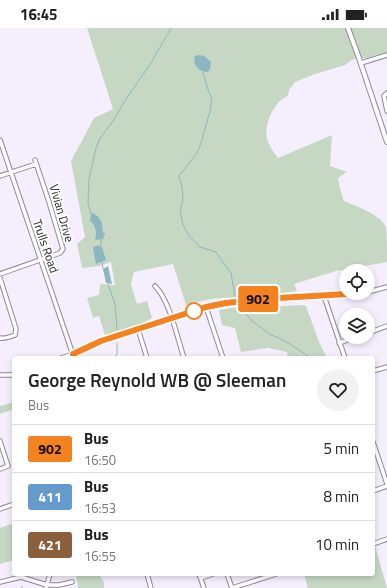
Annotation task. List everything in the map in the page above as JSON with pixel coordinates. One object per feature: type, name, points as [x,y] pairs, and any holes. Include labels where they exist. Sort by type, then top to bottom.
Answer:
[{"type":"main road","points":[[348,28],[387,142]]},
{"type":"street","points":[[361,63],[387,55]]},
{"type":"street","points":[[387,93],[384,96],[387,111]]},
{"type":"street","name":"Trulls Road","points":[[0,140],[73,356]]},
{"type":"street","name":"Vivian Drive","points":[[11,172],[35,162],[49,202],[63,249],[60,253],[41,259]]},
{"type":"street","points":[[0,176],[11,172]]},
{"type":"street","points":[[0,274],[41,259]]},
{"type":"street","points":[[0,278],[16,332],[15,335],[8,338],[0,338]]},
{"type":"street","points":[[155,286],[164,299],[172,318],[183,356]]},
{"type":"street","points":[[375,290],[387,287]]},
{"type":"street","points":[[73,356],[98,342],[206,307],[262,299],[339,295]]},
{"type":"street","points":[[324,296],[339,343]]},
{"type":"street","points":[[206,307],[222,356]]},
{"type":"street","points":[[375,330],[387,326]]},
{"type":"street","points":[[138,329],[146,356]]},
{"type":"street","points":[[339,344],[344,356]]},
{"type":"street","points":[[375,370],[387,367]]},
{"type":"street","points":[[0,375],[12,375]]},
{"type":"street","points":[[0,441],[8,466],[0,469]]},
{"type":"street","points":[[375,448],[387,485],[375,490]]},
{"type":"street","points":[[0,509],[12,505]]},
{"type":"street","points":[[375,543],[387,539]]},
{"type":"street","points":[[46,587],[49,576]]},
{"type":"street","points":[[148,576],[152,588]]},
{"type":"street","points":[[200,576],[204,588]]},
{"type":"street","points":[[228,576],[232,588],[270,576]]},
{"type":"street","points":[[0,582],[21,577],[46,587],[72,582]]},
{"type":"green space","points":[[87,28],[387,28],[387,52],[367,58],[358,58],[345,65],[295,82],[289,90],[288,96],[280,101],[271,114],[267,124],[266,134],[269,144],[278,158],[332,135],[330,166],[347,172],[338,178],[344,201],[368,211],[379,219],[386,227],[387,262],[375,264],[339,264],[339,270],[294,284],[297,291],[234,298],[216,298],[186,305],[173,264],[134,272],[131,284],[137,304],[147,301],[152,318],[141,324],[105,335],[99,316],[93,318],[87,298],[99,295],[100,284],[115,285],[111,262],[99,266],[82,268],[77,244],[85,237],[71,161],[94,118],[113,109]],"holes":[[[94,225],[103,226],[103,232],[95,240],[96,232]]]},
{"type":"green space","points":[[306,306],[319,342],[326,356],[288,356],[287,352],[268,348],[241,352],[235,328],[222,325],[219,310],[238,307]]},
{"type":"green space","points":[[12,403],[12,410],[0,414],[0,406]]},
{"type":"green space","points":[[12,524],[12,561],[0,564],[0,528]]},
{"type":"green space","points":[[375,546],[387,588],[308,588],[305,576],[375,576]]},
{"type":"green space","points":[[76,576],[100,576],[104,583],[104,588],[78,588]]},
{"type":"water","points":[[195,56],[204,56],[211,62],[208,72],[202,71],[195,65]]},
{"type":"water","points":[[93,213],[98,217],[103,226],[103,232],[105,234],[103,239],[95,240],[96,232],[94,225],[90,221],[91,214]]},
{"type":"water","points":[[99,245],[102,247],[106,260],[96,264],[93,247]]},
{"type":"water","points":[[108,266],[112,284],[106,283],[103,269]]},
{"type":"waterway","points":[[91,214],[88,203],[89,179],[96,148],[100,138],[111,124],[151,63],[171,28]]},
{"type":"waterway","points":[[203,72],[212,99],[210,111],[197,153],[179,176],[183,199],[180,211],[183,225],[190,237],[200,247],[216,252],[231,273],[235,296]]},
{"type":"waterway","points":[[101,239],[101,248]]},
{"type":"waterway","points":[[102,261],[103,269]]},
{"type":"waterway","points":[[108,284],[115,304],[117,329]]},
{"type":"waterway","points":[[243,310],[252,321],[271,335],[288,343],[308,356]]},
{"type":"waterway","points":[[116,356],[117,354],[117,343]]},
{"type":"bus line","name":"902","points":[[74,356],[73,354],[98,342],[206,307],[262,299],[339,295]]}]
